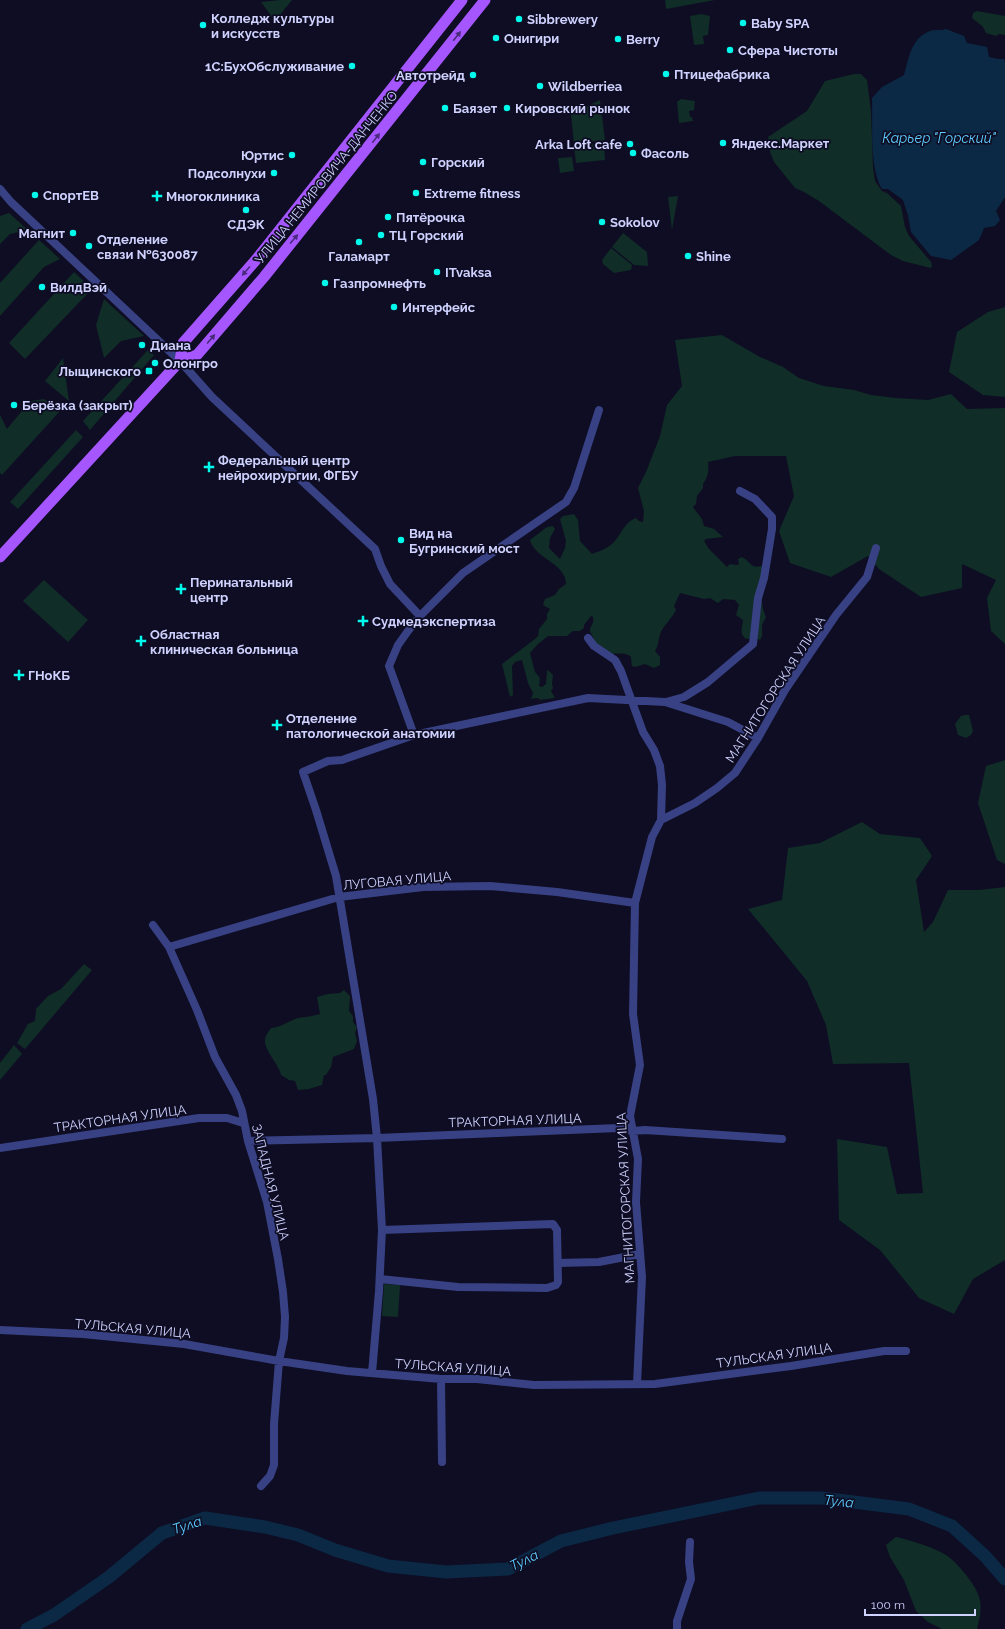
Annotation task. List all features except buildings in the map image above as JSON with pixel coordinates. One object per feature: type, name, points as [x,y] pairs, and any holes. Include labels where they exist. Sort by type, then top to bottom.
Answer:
[{"type":"main road","name":"УЛИЦА НЕМИРОВИЧА-ДАНЧЕНКО","points":[[180,361],[183,343],[254,261],[462,0]]},
{"type":"main road","name":"УЛИЦА НЕМИРОВИЧА-ДАНЧЕНКО","points":[[0,557],[180,361],[197,355],[264,277],[485,0]]},
{"type":"street","points":[[0,189],[11,202],[180,361],[212,397],[375,549],[380,566],[390,584],[420,616]]},
{"type":"street","points":[[414,735],[389,666],[398,645],[420,616],[463,573],[566,502],[574,488],[599,410]]},
{"type":"street","points":[[665,702],[684,697],[708,682],[753,644],[758,598],[764,578],[772,529],[772,517],[755,499],[740,491]]},
{"type":"street","name":"МАГНИТОГОРСКАЯ УЛИЦА","points":[[637,1384],[642,1277],[636,1202],[638,1159],[630,1116],[640,1064],[633,1014],[635,903],[652,837],[661,820],[695,803],[735,773],[758,738],[785,690],[836,615],[867,577],[876,548]]},
{"type":"street","points":[[588,638],[594,646],[615,660],[621,671],[643,732],[654,750],[660,766],[662,785],[661,820]]},
{"type":"street","points":[[372,1373],[380,1280],[382,1230],[378,1138],[339,897],[333,868],[303,772],[328,761],[342,760],[414,735],[588,698],[665,702],[728,722],[758,738]]},
{"type":"street","name":"ЛУГОВАЯ УЛИЦА","points":[[169,947],[339,897],[423,887],[490,886],[557,892],[635,903]]},
{"type":"street","name":"ЗАПАДНАЯ УЛИЦА","points":[[153,925],[169,947],[197,1010],[215,1057],[236,1095],[242,1111],[248,1141],[267,1202],[283,1292],[285,1324],[279,1361],[274,1424],[274,1465],[270,1476],[261,1486]]},
{"type":"street","name":"ТРАКТОРНАЯ УЛИЦА","points":[[0,1148],[199,1118],[227,1118],[243,1122]]},
{"type":"street","name":"ТРАКТОРНАЯ УЛИЦА","points":[[248,1141],[378,1138],[618,1128],[633,1131],[645,1130],[782,1139]]},
{"type":"street","points":[[380,1280],[458,1287],[547,1288],[556,1286],[558,1282],[557,1230],[554,1224],[382,1230]]},
{"type":"street","points":[[558,1263],[599,1262],[640,1254]]},
{"type":"street","name":"ТУЛЬСКАЯ УЛИЦА","points":[[0,1330],[83,1334],[184,1344],[279,1361],[347,1371],[441,1379],[477,1379],[534,1385],[654,1384],[791,1366],[884,1351],[906,1351]]},
{"type":"street","points":[[441,1379],[442,1462]]},
{"type":"street","points":[[677,1629],[677,1621],[691,1579],[689,1562],[690,1542]]},
{"type":"green space","points":[[292,0],[275,21],[261,2]]},
{"type":"green space","points":[[665,0],[715,0],[666,9]]},
{"type":"green space","points":[[977,11],[1005,16],[1005,35],[999,34],[996,36],[986,33],[983,27],[972,18],[973,13]]},
{"type":"green space","points":[[701,14],[710,16],[708,35],[703,36],[704,44],[694,45],[690,16]]},
{"type":"green space","points":[[854,74],[861,74],[867,80],[871,111],[873,168],[875,181],[882,191],[887,193],[901,206],[905,227],[909,236],[931,262],[931,268],[903,261],[891,255],[819,201],[795,188],[774,162],[770,152],[768,137],[807,111],[825,81]]},
{"type":"green space","points":[[681,99],[695,101],[694,110],[689,111],[690,117],[692,117],[693,121],[679,123],[677,102]]},
{"type":"green space","points":[[600,100],[605,140],[574,144],[571,114]]},
{"type":"green space","points":[[604,143],[605,160],[576,163],[574,146]]},
{"type":"green space","points":[[572,157],[574,171],[560,173],[558,158]]},
{"type":"green space","points":[[678,196],[672,230],[668,197]]},
{"type":"green space","points":[[9,213],[28,230],[10,234],[0,244],[0,216]]},
{"type":"green space","points":[[623,233],[647,252],[648,266],[634,265],[612,247]]},
{"type":"green space","points":[[39,240],[60,259],[44,267],[0,316],[0,283]]},
{"type":"green space","points":[[611,248],[632,265],[631,270],[614,273],[603,264],[602,260]]},
{"type":"green space","points":[[74,272],[92,289],[25,359],[9,343]]},
{"type":"green space","points":[[104,299],[144,336],[121,341],[104,358],[96,325]]},
{"type":"green space","points":[[1005,307],[1005,397],[983,395],[949,372],[957,332],[988,312]]},
{"type":"green space","points":[[722,335],[760,357],[783,367],[799,378],[824,386],[896,398],[928,400],[951,394],[967,409],[1005,408],[1005,644],[991,631],[987,598],[996,580],[962,564],[962,588],[921,597],[879,569],[868,556],[831,577],[790,563],[779,531],[794,496],[786,456],[735,456],[708,462],[708,471],[703,488],[697,496],[696,504],[693,507],[702,519],[704,526],[714,529],[723,537],[706,539],[704,541],[709,549],[727,567],[730,564],[739,564],[738,559],[742,557],[753,566],[762,566],[762,605],[766,617],[762,625],[762,636],[760,640],[756,638],[746,639],[742,635],[743,620],[736,615],[739,605],[735,600],[723,599],[718,603],[710,598],[704,599],[680,593],[674,606],[676,610],[664,626],[655,651],[660,657],[660,665],[654,668],[645,664],[635,667],[632,666],[631,658],[628,655],[609,654],[594,641],[590,631],[593,623],[593,617],[591,616],[584,625],[584,628],[580,631],[573,631],[567,636],[548,636],[530,653],[535,672],[540,678],[539,686],[542,687],[546,684],[548,670],[553,675],[553,688],[551,691],[555,698],[540,700],[538,698],[531,699],[533,693],[528,683],[522,660],[515,662],[512,666],[513,695],[510,697],[502,664],[538,636],[539,629],[547,619],[547,614],[550,609],[543,605],[545,599],[555,595],[559,589],[566,584],[565,577],[561,571],[538,552],[530,540],[547,527],[553,526],[555,529],[550,538],[549,548],[560,559],[565,548],[566,541],[560,519],[563,516],[574,514],[578,520],[580,541],[592,554],[610,546],[626,525],[632,520],[636,518],[643,522],[644,511],[638,488],[660,436],[667,405],[682,386],[675,340]]},
{"type":"green space","points":[[148,350],[154,355],[90,430],[83,421]]},
{"type":"green space","points":[[63,358],[69,401],[45,381]]},
{"type":"green space","points":[[44,399],[60,411],[2,475],[0,473],[0,415],[7,429],[30,401]]},
{"type":"green space","points":[[76,430],[83,437],[18,509],[10,502]]},
{"type":"green space","points":[[44,580],[88,620],[68,642],[23,601]]},
{"type":"green space","points":[[969,715],[973,731],[971,735],[966,738],[958,735],[955,724],[961,716]]},
{"type":"green space","points":[[1005,760],[1005,864],[997,860],[978,803],[986,766]]},
{"type":"green space","points":[[862,822],[880,834],[920,838],[932,856],[916,880],[924,932],[933,922],[948,890],[979,890],[1005,887],[1005,1260],[973,1279],[954,1314],[919,1298],[880,1250],[839,1220],[837,1139],[887,1147],[897,1194],[923,1193],[909,1063],[833,1064],[826,1025],[807,981],[748,909],[782,900],[788,848],[820,843]]},
{"type":"green space","points":[[84,964],[92,970],[25,1049],[17,1043],[28,1024],[35,1021],[36,1009],[48,996],[61,989]]},
{"type":"green space","points":[[344,990],[350,996],[349,1011],[353,1016],[353,1022],[357,1027],[355,1033],[357,1041],[354,1049],[333,1057],[331,1067],[326,1075],[324,1075],[322,1085],[309,1089],[298,1090],[295,1081],[289,1080],[281,1075],[280,1070],[266,1045],[266,1035],[271,1028],[298,1018],[320,1014],[317,997],[340,993]]},
{"type":"green space","points":[[14,1045],[22,1054],[0,1080],[0,1063]]},
{"type":"green space","points":[[384,1284],[400,1285],[398,1317],[382,1316]]},
{"type":"green space","points":[[896,1537],[935,1549],[951,1558],[961,1569],[976,1589],[979,1596],[981,1608],[977,1629],[942,1629],[928,1622],[916,1611],[904,1580],[890,1557],[886,1545]]},
{"type":"water","name":"Карьер \"Горский\"","points":[[946,29],[964,36],[967,43],[987,47],[989,57],[1004,59],[1005,62],[1005,197],[996,211],[1000,220],[995,226],[984,228],[979,240],[951,260],[931,256],[911,232],[908,215],[903,200],[888,189],[882,189],[875,169],[872,132],[872,98],[882,87],[904,75],[909,55],[919,38],[930,31]]},
{"type":"waterway","name":"Тула","points":[[27,1629],[54,1615],[109,1577],[162,1533],[205,1518],[265,1527],[298,1535],[335,1550],[388,1566],[446,1572],[508,1569],[561,1541],[613,1528],[759,1498],[822,1498],[909,1509],[952,1526],[985,1556],[1005,1579]]},
{"type":"place","name":"Sibbrewery","points":[[519,19]]},
{"type":"place","name":"Baby SPA","points":[[743,23]]},
{"type":"place","name":"Колледж культуры и искусств","points":[[203,25]]},
{"type":"place","name":"Онигири","points":[[496,38]]},
{"type":"place","name":"Berry","points":[[618,39]]},
{"type":"place","name":"Сфера Чистоты","points":[[730,50]]},
{"type":"place","name":"1С:БухОбслуживание","points":[[352,66]]},
{"type":"place","name":"Птицефабрика","points":[[666,74]]},
{"type":"place","name":"Автотрейд","points":[[473,75]]},
{"type":"place","name":"Wildberriea","points":[[540,86]]},
{"type":"place","name":"Баязет","points":[[445,108]]},
{"type":"place","name":"Кировский рынок","points":[[507,108]]},
{"type":"place","name":"Яндекс.Маркет","points":[[723,143]]},
{"type":"place","name":"Arka Loft cafe","points":[[630,144]]},
{"type":"place","name":"Фасоль","points":[[633,153]]},
{"type":"place","name":"Юртис","points":[[292,155]]},
{"type":"place","name":"Горский","points":[[423,162]]},
{"type":"place","name":"Подсолнухи","points":[[274,173]]},
{"type":"place","name":"Extreme fitness","points":[[416,193]]},
{"type":"place","name":"СпортЕВ","points":[[35,195]]},
{"type":"place","name":"Многоклиника","points":[[157,196]]},
{"type":"place","name":"СДЭК","points":[[246,210]]},
{"type":"place","name":"Пятёрочка","points":[[388,217]]},
{"type":"place","name":"Sokolov","points":[[602,222]]},
{"type":"place","name":"Магнит","points":[[73,233]]},
{"type":"place","name":"ТЦ Горский","points":[[381,235]]},
{"type":"place","name":"Галамарт","points":[[359,242]]},
{"type":"place","name":"Отделение связи №630087","points":[[89,246]]},
{"type":"place","name":"Shine","points":[[688,256]]},
{"type":"place","name":"ITvaksa","points":[[437,272]]},
{"type":"place","name":"Газпромнефть","points":[[325,283]]},
{"type":"place","name":"ВилдВэй","points":[[42,287]]},
{"type":"place","name":"Интерфейс","points":[[394,307]]},
{"type":"place","name":"Диана","points":[[142,345]]},
{"type":"place","name":"Олонгро","points":[[155,363]]},
{"type":"place","name":"Лыщинского","points":[[149,371]]},
{"type":"place","name":"Берёзка (закрыт)","points":[[14,405]]},
{"type":"place","name":"Федеральный центр нейрохирургии, ФГБУ","points":[[209,467]]},
{"type":"place","name":"Вид на Бугринский мост","points":[[401,540]]},
{"type":"place","name":"Перинатальный центр","points":[[181,589]]},
{"type":"place","name":"Судмедэкспертиза","points":[[363,621]]},
{"type":"place","name":"Областная клиническая больница","points":[[141,641]]},
{"type":"place","name":"ГНоКБ","points":[[19,675]]},
{"type":"place","name":"Отделение патологической анатомии","points":[[277,725]]}]
